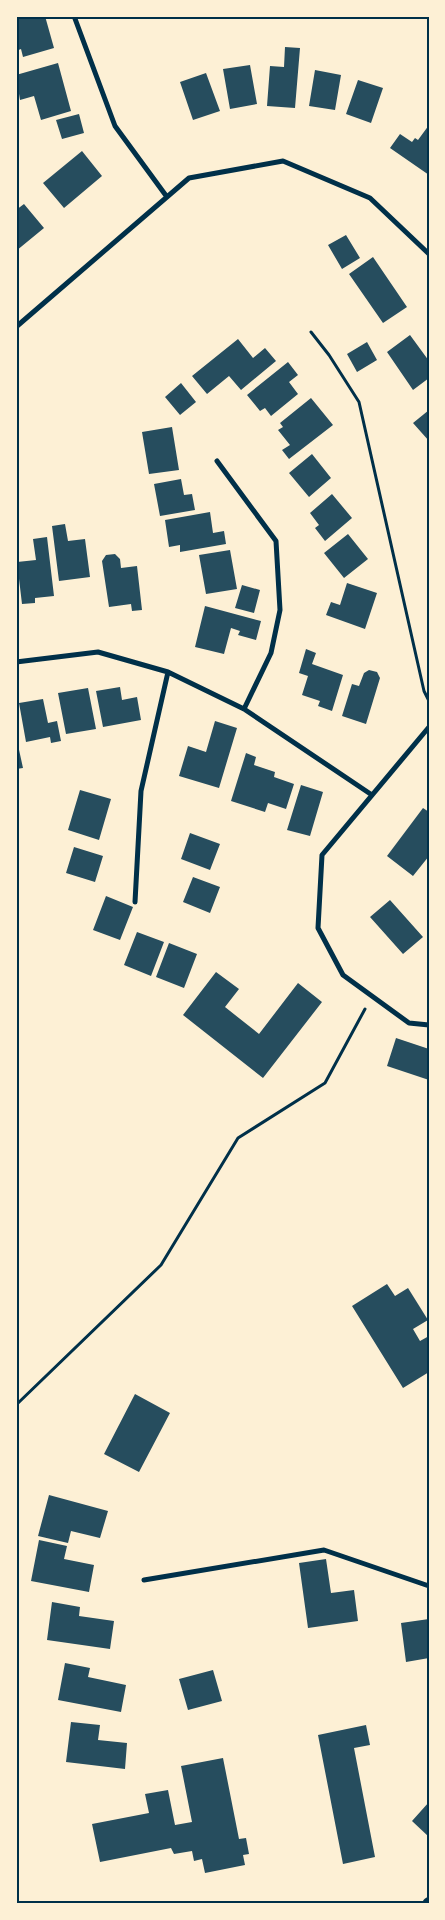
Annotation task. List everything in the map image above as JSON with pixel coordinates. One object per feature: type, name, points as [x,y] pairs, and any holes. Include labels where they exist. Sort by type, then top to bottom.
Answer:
[{"type":"street","points":[[74,16],[115,126],[166,198]]},
{"type":"street","points":[[16,327],[189,178],[283,162],[370,198],[429,254]]},
{"type":"street","points":[[217,461],[276,541],[280,610],[271,653],[244,709]]},
{"type":"street","points":[[16,662],[98,652],[168,672],[244,709],[372,795]]},
{"type":"street","points":[[135,902],[141,791],[168,672]]},
{"type":"street","points":[[429,726],[322,855],[318,928],[342,975],[409,1023],[429,1025]]},
{"type":"street","points":[[144,1580],[324,1550],[429,1586]]},
{"type":"path","points":[[311,332],[329,355],[359,402],[424,691],[429,701]]},
{"type":"path","points":[[16,1405],[161,1266],[238,1138],[325,1083],[372,998]]},
{"type":"building","points":[[16,16],[45,16],[54,48],[23,57],[21,49],[16,51]]},
{"type":"building","points":[[285,47],[300,48],[295,108],[267,106],[270,66],[284,67]]},
{"type":"building","points":[[58,63],[71,111],[41,120],[34,96],[20,100],[16,75]]},
{"type":"building","points":[[250,65],[257,104],[230,109],[223,69]]},
{"type":"building","points":[[315,70],[341,75],[335,110],[309,106]]},
{"type":"building","points":[[206,73],[220,111],[193,120],[180,82]]},
{"type":"building","points":[[358,80],[383,88],[371,123],[346,114]]},
{"type":"building","points":[[79,114],[84,133],[62,139],[56,120]]},
{"type":"building","points":[[429,125],[429,175],[390,148],[400,134],[412,142],[415,138],[418,140]]},
{"type":"building","points":[[82,151],[102,176],[64,208],[43,183]]},
{"type":"building","points":[[24,204],[44,228],[16,251],[16,210]]},
{"type":"building","points":[[346,235],[360,258],[342,269],[328,245]]},
{"type":"building","points":[[373,257],[407,307],[383,323],[349,274]]},
{"type":"building","points":[[410,335],[429,361],[429,378],[413,390],[387,352]]},
{"type":"building","points":[[238,339],[253,358],[265,348],[276,361],[241,390],[229,376],[207,394],[192,376]]},
{"type":"building","points":[[367,342],[377,360],[357,372],[347,354]]},
{"type":"building","points":[[288,362],[298,375],[289,382],[298,394],[271,416],[265,408],[260,411],[247,395]]},
{"type":"building","points":[[181,383],[196,402],[180,415],[165,397]]},
{"type":"building","points":[[311,398],[333,425],[289,459],[282,450],[290,445],[278,430],[283,427],[280,423]]},
{"type":"building","points":[[429,410],[429,441],[413,423]]},
{"type":"building","points":[[172,427],[179,470],[149,474],[142,432]]},
{"type":"building","points":[[312,454],[331,478],[309,497],[289,473]]},
{"type":"building","points":[[181,479],[184,495],[192,494],[195,510],[160,516],[154,484]]},
{"type":"building","points":[[332,494],[352,518],[325,541],[315,528],[319,525],[310,513]]},
{"type":"building","points":[[210,512],[213,533],[224,531],[226,544],[180,552],[180,545],[169,547],[165,520]]},
{"type":"building","points":[[65,524],[68,541],[85,539],[90,577],[59,581],[52,526]]},
{"type":"building","points":[[348,534],[368,559],[344,578],[324,553]]},
{"type":"building","points":[[47,537],[54,596],[35,598],[35,603],[22,604],[17,562],[36,560],[33,539]]},
{"type":"building","points":[[230,550],[237,589],[206,594],[199,555]]},
{"type":"building","points":[[115,554],[120,559],[121,568],[137,566],[142,610],[132,611],[131,604],[109,607],[102,561],[106,555]]},
{"type":"building","points":[[347,583],[377,593],[365,629],[326,615],[331,602],[340,605]]},
{"type":"building","points":[[242,585],[260,590],[254,613],[235,608]]},
{"type":"building","points":[[205,606],[261,621],[256,640],[238,635],[240,631],[231,628],[224,654],[195,647]]},
{"type":"building","points":[[306,649],[316,653],[312,664],[343,675],[332,711],[318,706],[320,701],[302,695],[308,676],[299,673]]},
{"type":"building","points":[[369,670],[377,672],[380,678],[366,724],[342,716],[352,684],[359,686],[364,673]]},
{"type":"building","points":[[120,687],[122,700],[137,697],[141,720],[103,727],[96,691]]},
{"type":"building","points":[[88,688],[96,729],[66,734],[58,693]]},
{"type":"building","points":[[43,699],[48,723],[57,721],[61,741],[51,743],[50,737],[26,742],[19,703]]},
{"type":"building","points":[[215,721],[237,728],[219,788],[179,776],[188,746],[206,752]]},
{"type":"building","points":[[16,736],[23,768],[16,769]]},
{"type":"building","points":[[246,753],[256,757],[254,765],[275,772],[274,777],[294,784],[286,809],[268,803],[265,812],[231,801]]},
{"type":"building","points":[[301,785],[323,792],[310,836],[287,830]]},
{"type":"building","points":[[80,790],[111,799],[99,840],[68,830]]},
{"type":"building","points":[[423,808],[429,812],[429,856],[413,876],[387,856]]},
{"type":"building","points":[[190,833],[220,844],[210,870],[181,859]]},
{"type":"building","points":[[74,847],[103,856],[95,882],[66,873]]},
{"type":"building","points":[[193,877],[220,887],[210,913],[183,902]]},
{"type":"building","points":[[106,896],[133,907],[120,940],[93,930]]},
{"type":"building","points":[[390,900],[423,937],[403,954],[370,917]]},
{"type":"building","points":[[137,932],[164,942],[151,976],[124,965]]},
{"type":"building","points":[[169,943],[197,954],[184,988],[156,977]]},
{"type":"building","points":[[216,972],[239,989],[225,1007],[259,1034],[298,983],[322,1002],[263,1078],[183,1015]]},
{"type":"building","points":[[396,1038],[429,1049],[429,1080],[387,1066]]},
{"type":"building","points":[[387,1284],[395,1296],[408,1288],[428,1320],[413,1329],[420,1341],[429,1336],[429,1372],[403,1388],[352,1306]]},
{"type":"building","points":[[135,1394],[170,1413],[139,1472],[104,1454]]},
{"type":"building","points":[[49,1495],[108,1511],[100,1538],[71,1531],[68,1543],[38,1536]]},
{"type":"building","points":[[39,1540],[67,1546],[64,1559],[94,1565],[89,1592],[31,1581]]},
{"type":"building","points":[[326,1559],[331,1593],[354,1590],[358,1621],[308,1628],[299,1563]]},
{"type":"building","points":[[52,1602],[80,1607],[79,1616],[114,1621],[110,1649],[47,1640]]},
{"type":"building","points":[[429,1619],[429,1658],[406,1662],[401,1623]]},
{"type":"building","points":[[65,1663],[90,1668],[88,1677],[126,1685],[121,1712],[58,1700]]},
{"type":"building","points":[[213,1670],[222,1701],[188,1710],[179,1679]]},
{"type":"building","points":[[71,1722],[100,1725],[98,1740],[127,1743],[125,1769],[66,1762]]},
{"type":"building","points":[[366,1725],[370,1745],[354,1748],[375,1857],[343,1864],[318,1735]]},
{"type":"building","points":[[223,1758],[239,1839],[246,1838],[249,1854],[243,1855],[245,1865],[205,1873],[202,1859],[194,1861],[192,1851],[174,1854],[171,1848],[100,1862],[92,1824],[149,1813],[145,1794],[168,1790],[175,1825],[192,1822],[181,1766]]},
{"type":"building","points":[[429,1802],[429,1837],[412,1821]]}]
